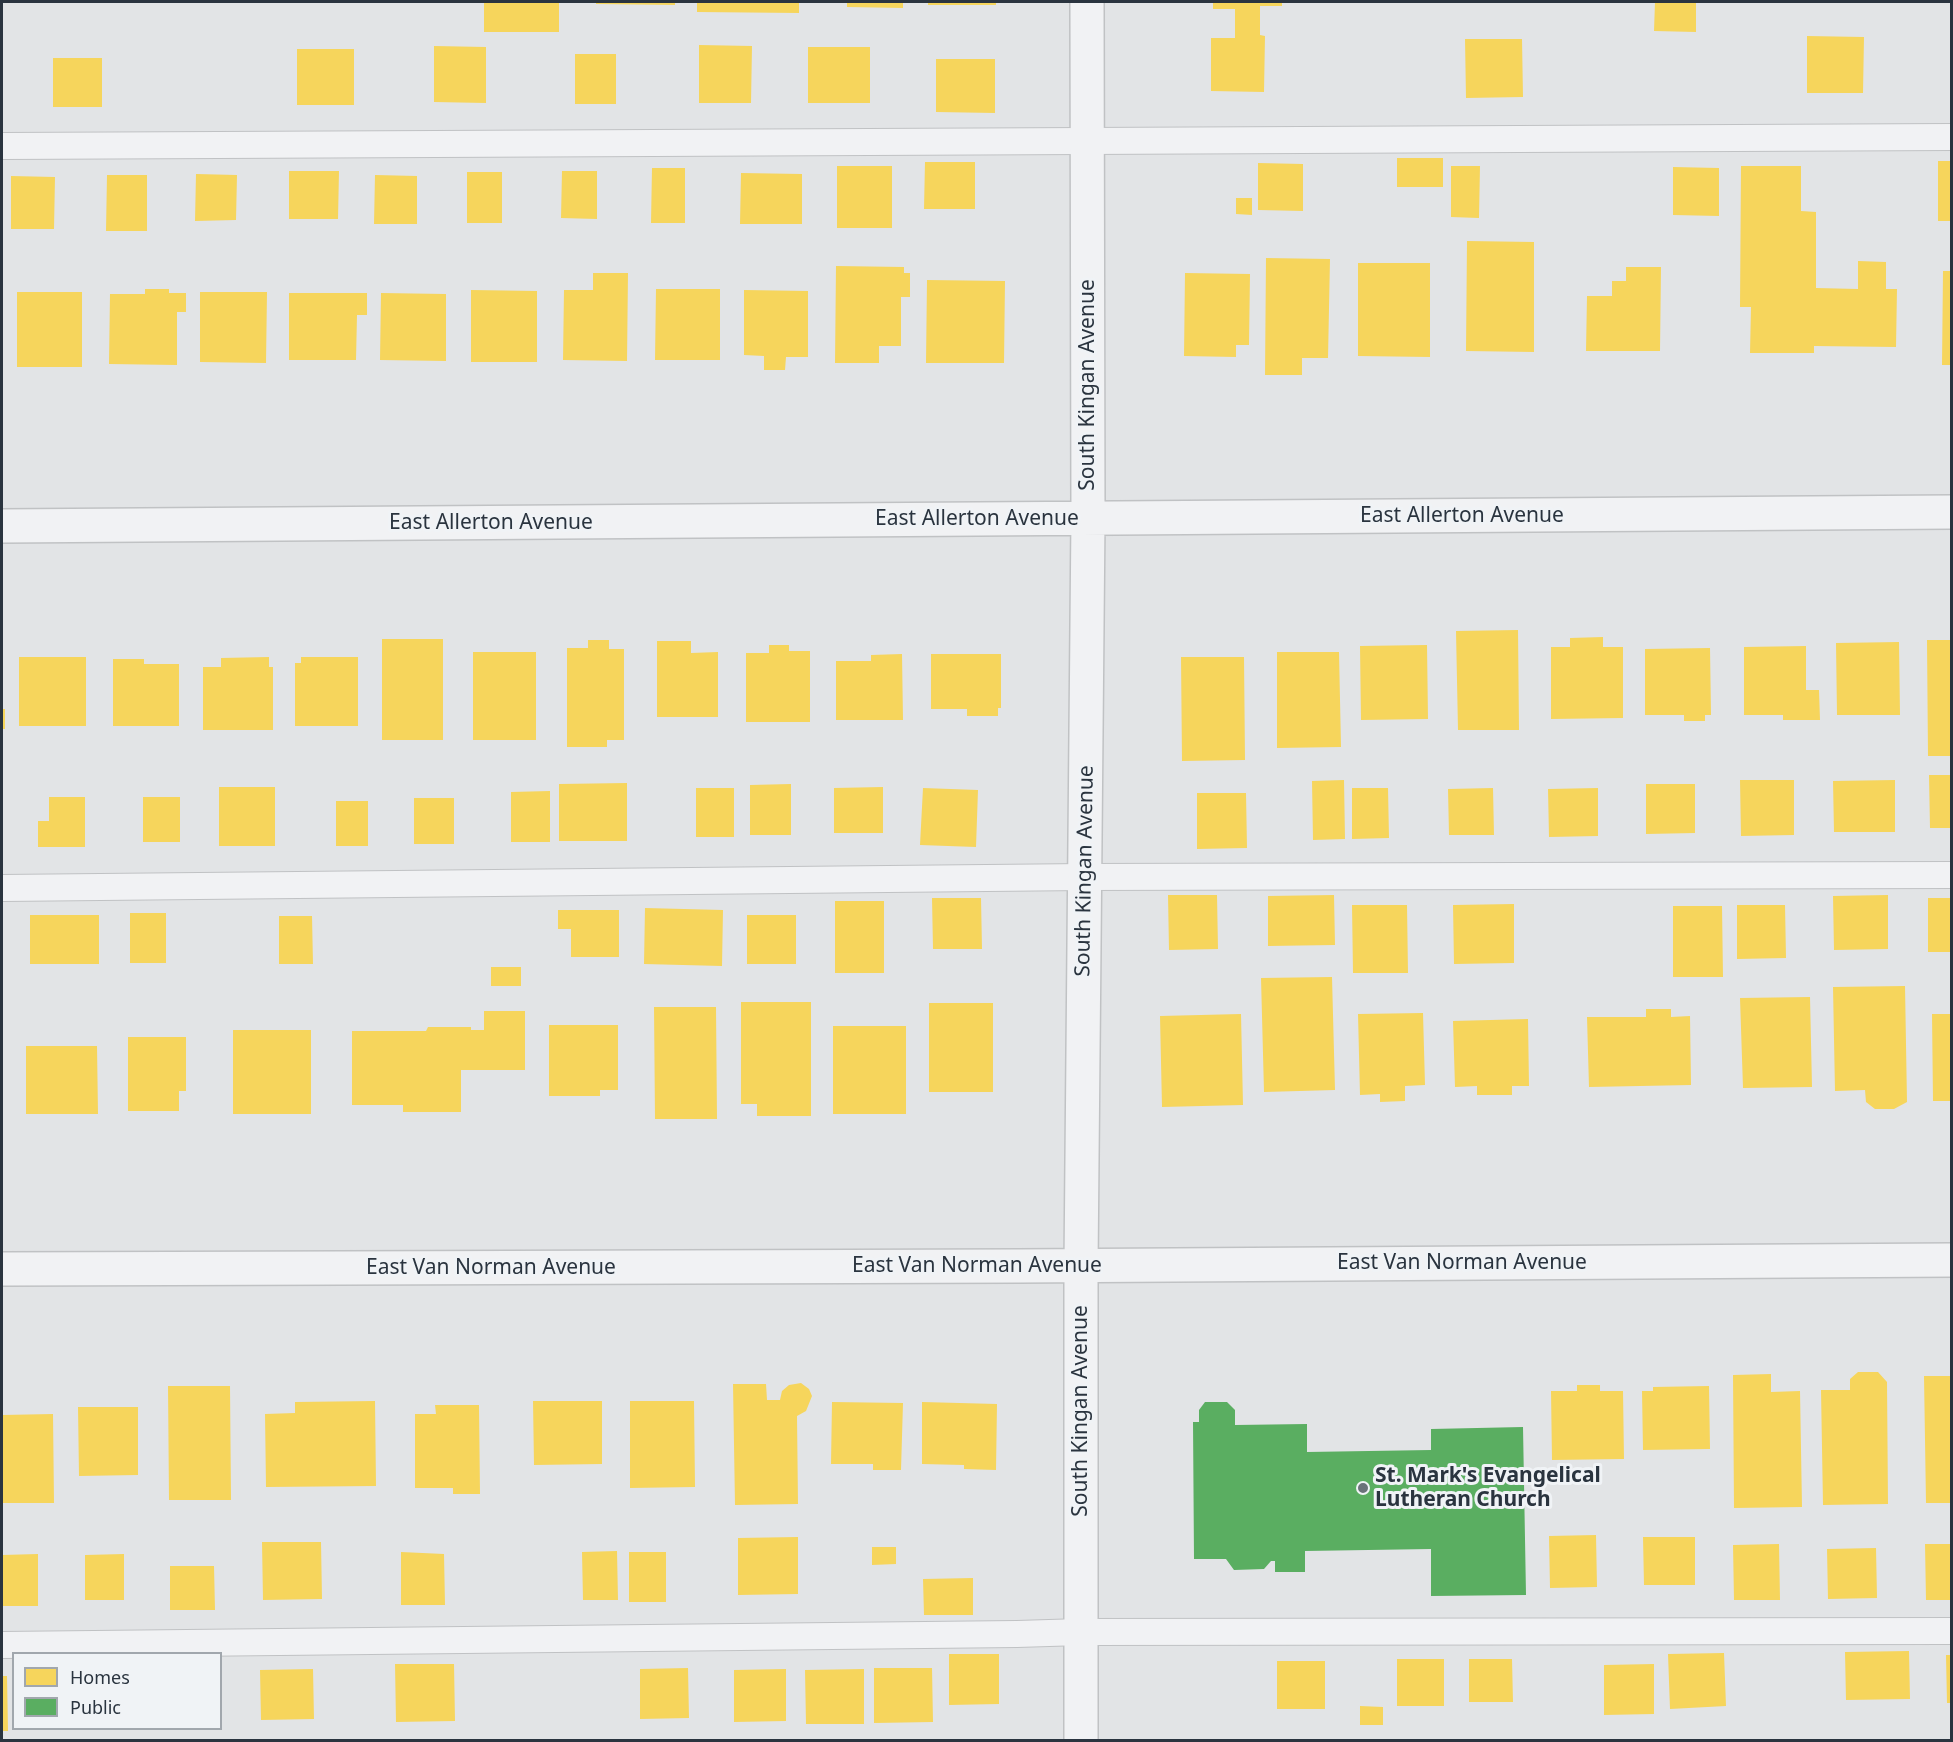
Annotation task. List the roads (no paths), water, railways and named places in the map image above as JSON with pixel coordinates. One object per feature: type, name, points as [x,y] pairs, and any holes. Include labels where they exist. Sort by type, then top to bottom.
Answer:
[{"type":"street","name":"South Kingan Avenue","points":[[1081,1740],[1081,1265],[1088,518],[1087,2]]},
{"type":"street","name":"East Allerton Avenue","points":[[2,526],[1952,512]]},
{"type":"street","name":"East Van Norman Avenue","points":[[2,1269],[1952,1260]]},
{"type":"lane","points":[[2,146],[1952,137]]},
{"type":"lane","points":[[2,888],[1085,877],[1952,875]]},
{"type":"lane","points":[[2,1645],[1081,1632],[1952,1631]]},
{"type":"place","name":"St. Mark's Evangelical Lutheran Church","points":[[1363,1488]]}]
